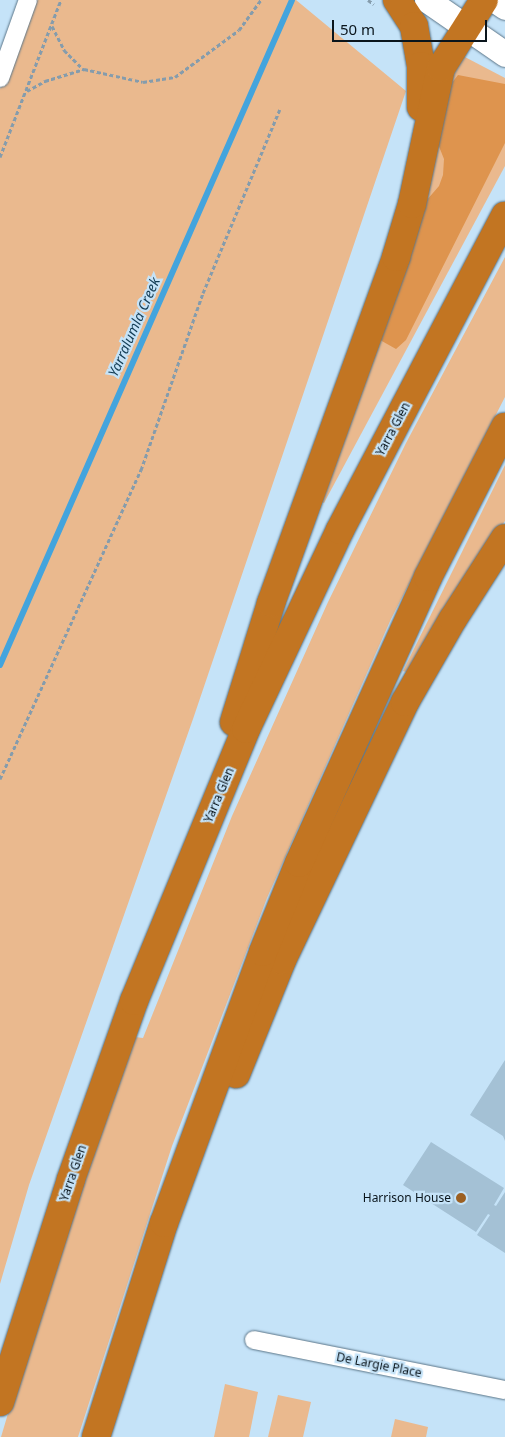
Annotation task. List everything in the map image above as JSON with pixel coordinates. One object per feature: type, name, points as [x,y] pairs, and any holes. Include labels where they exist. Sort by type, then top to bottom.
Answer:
[{"type":"highway","points":[[397,0],[414,26],[421,66],[421,154]]},
{"type":"highway","points":[[176,894],[274,596],[396,257],[412,204],[421,154],[442,68],[484,0]]},
{"type":"highway","name":"Yarra Glen","points":[[0,1402],[77,1162],[176,894],[246,729],[340,530],[505,216]]},
{"type":"highway","points":[[96,1437],[167,1214],[263,952],[299,863],[428,577],[505,427]]},
{"type":"highway","points":[[106,1437],[211,1138],[282,960],[406,702],[453,619],[505,538]]},
{"type":"main road","points":[[428,0],[505,54]]},
{"type":"main road","points":[[495,0],[505,7]]},
{"type":"street","points":[[0,78],[28,0]]},
{"type":"street","name":"De Largie Place","points":[[254,1340],[505,1390]]},
{"type":"path","points":[[0,157],[61,0]]},
{"type":"path","points":[[27,91],[51,79],[84,69],[143,82],[176,77],[239,30],[261,0]]},
{"type":"path","points":[[51,26],[64,50],[84,69]]},
{"type":"path","points":[[0,779],[141,470],[203,293],[280,109]]},
{"type":"shaded area","points":[[33,0],[296,0],[406,91],[193,719],[29,1185],[0,1284],[0,89]]},
{"type":"shaded area","points":[[463,56],[505,78],[505,166],[324,503],[317,500],[450,76]]},
{"type":"shaded area","points":[[458,75],[505,84],[505,143],[406,340],[396,349],[380,340],[426,201],[439,186],[443,175],[444,159],[438,144],[451,84]]},
{"type":"shaded area","points":[[505,257],[505,397],[391,619],[267,898],[172,1146],[78,1437],[1,1437],[44,1293],[135,1037],[143,1038],[232,816],[328,602],[406,443]]},
{"type":"shaded area","points":[[505,465],[505,521],[409,673],[403,671]]},
{"type":"shaded area","points":[[225,1384],[258,1392],[249,1437],[214,1437]]},
{"type":"shaded area","points":[[278,1395],[311,1402],[303,1437],[268,1437]]},
{"type":"shaded area","points":[[395,1419],[428,1427],[426,1437],[391,1437]]},
{"type":"building","points":[[505,1060],[505,1141],[503,1136],[470,1115]]},
{"type":"building","name":"Harrison House","points":[[431,1142],[504,1188],[494,1205],[496,1206],[505,1192],[505,1253],[477,1235],[490,1215],[488,1214],[476,1232],[403,1185]]},
{"type":"waterway","name":"Yarralumla Creek","points":[[0,665],[292,0]]},
{"type":"place","name":"Harrison House","points":[[461,1198]]}]
